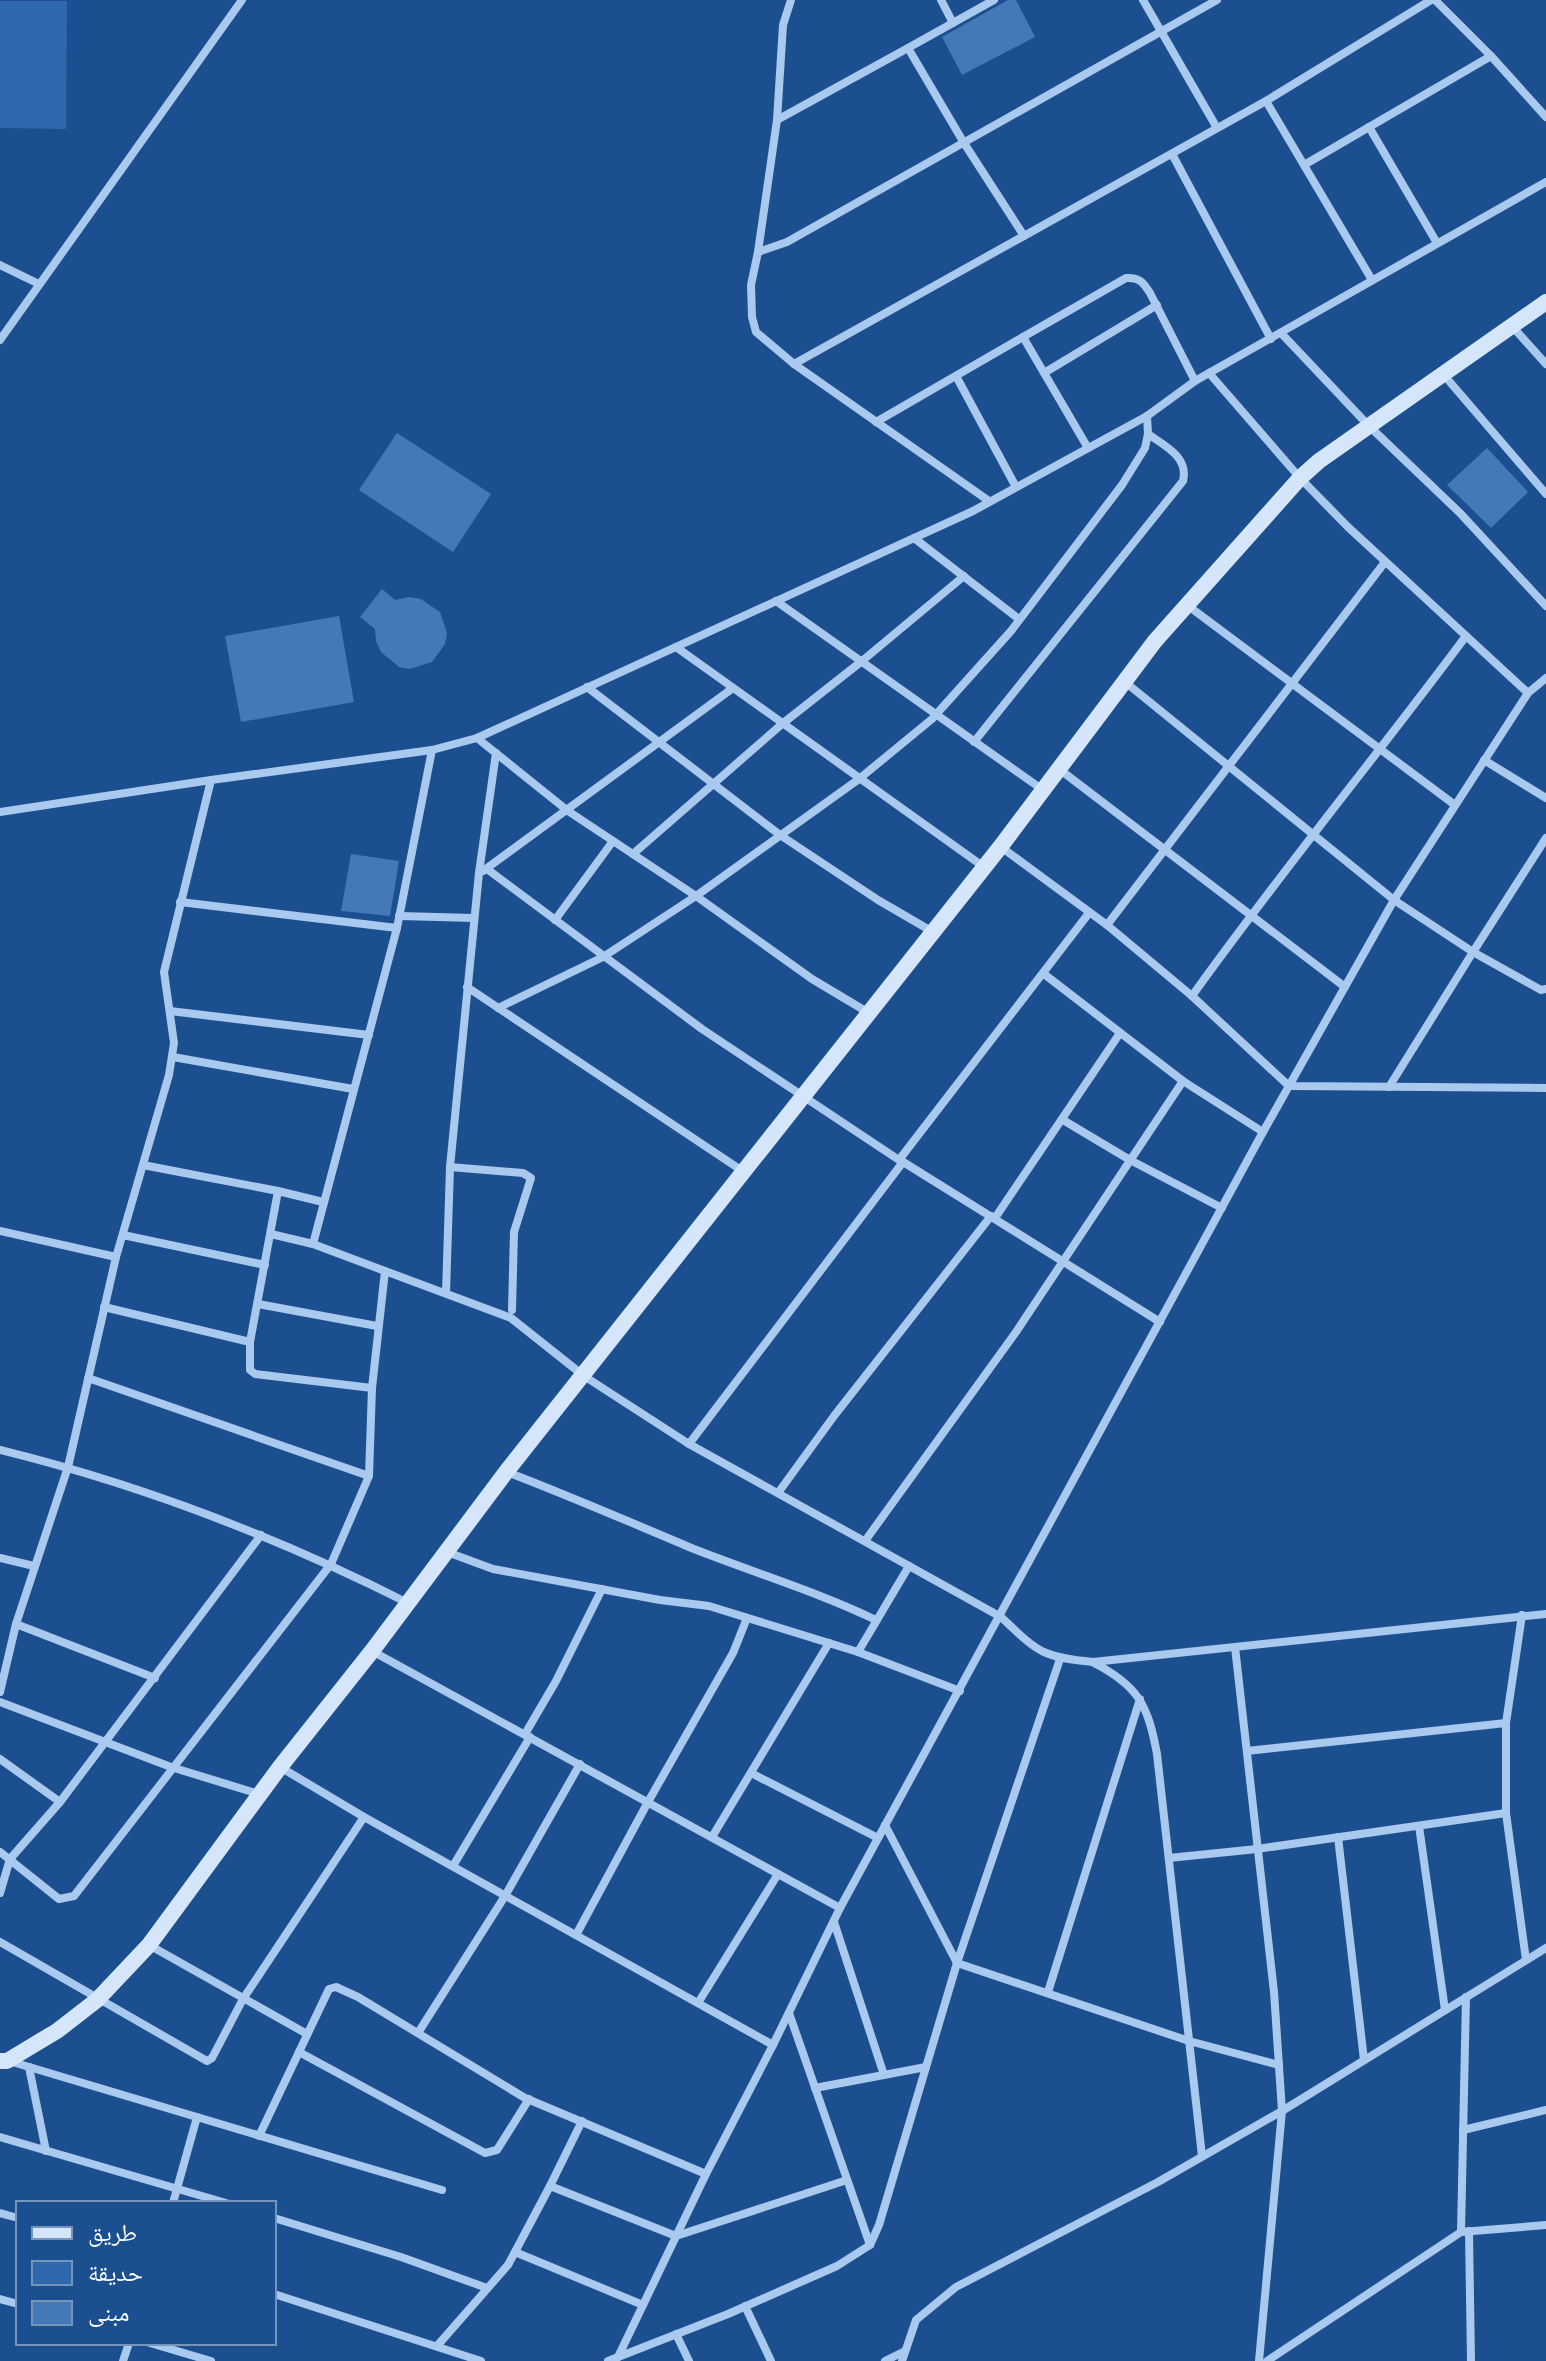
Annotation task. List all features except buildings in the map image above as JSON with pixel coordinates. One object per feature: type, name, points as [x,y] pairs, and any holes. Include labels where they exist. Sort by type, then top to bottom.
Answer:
[{"type":"main road","points":[[4,2061],[57,2031],[97,2000],[149,1945],[280,1767],[372,1651],[506,1472],[1001,846],[1187,605],[1300,478],[1546,302]]},
{"type":"street","points":[[0,340],[242,0]]},
{"type":"street","points":[[791,0],[783,25],[777,120],[751,285],[756,332],[794,364],[989,501]]},
{"type":"street","points":[[941,0],[953,23]]},
{"type":"street","points":[[777,120],[994,0]]},
{"type":"street","points":[[1143,0],[1217,128]]},
{"type":"street","points":[[758,252],[787,242],[1217,0]]},
{"type":"street","points":[[794,364],[1266,101],[1433,0],[1491,56],[1546,117]]},
{"type":"street","points":[[908,48],[1024,236]]},
{"type":"street","points":[[1304,165],[1491,56]]},
{"type":"street","points":[[1266,101],[1372,280]]},
{"type":"street","points":[[1369,127],[1437,243]]},
{"type":"street","points":[[1172,154],[1271,339]]},
{"type":"street","points":[[0,812],[432,750],[477,738],[914,538],[1016,487],[1147,416],[1195,381],[1546,182]]},
{"type":"street","points":[[0,265],[39,284]]},
{"type":"street","points":[[876,422],[1126,278],[1143,281],[1195,381]]},
{"type":"street","points":[[1044,373],[1157,305]]},
{"type":"street","points":[[1512,326],[1546,364]]},
{"type":"street","points":[[1281,333],[1369,426],[1460,513],[1546,606]]},
{"type":"street","points":[[1023,337],[1088,448]]},
{"type":"street","points":[[1209,373],[1300,478],[1385,562],[1528,693]]},
{"type":"street","points":[[1443,374],[1546,494]]},
{"type":"street","points":[[956,376],[1016,487]]},
{"type":"street","points":[[498,1008],[603,957],[696,896],[859,779],[936,715],[1019,619],[1122,485],[1145,448],[1147,416]]},
{"type":"street","points":[[974,742],[1183,481],[1184,466],[1177,456],[1148,434]]},
{"type":"street","points":[[914,538],[1019,619]]},
{"type":"street","points":[[1107,925],[1385,562]]},
{"type":"street","points":[[633,854],[782,724],[964,576]]},
{"type":"street","points":[[776,601],[1043,790]]},
{"type":"street","points":[[1187,605],[1455,805]]},
{"type":"street","points":[[1192,996],[1250,915],[1381,750],[1466,636]]},
{"type":"street","points":[[676,647],[984,867]]},
{"type":"street","points":[[618,2357],[840,1908],[1263,1132],[1394,900],[1528,693],[1546,678]]},
{"type":"street","points":[[1125,682],[1394,900],[1473,952],[1544,987]]},
{"type":"street","points":[[587,687],[780,835],[878,900],[933,932]]},
{"type":"street","points":[[483,871],[733,688]]},
{"type":"street","points":[[477,738],[568,811],[696,896],[812,979],[869,1013]]},
{"type":"street","points":[[313,1244],[397,928],[432,750]]},
{"type":"street","points":[[446,1293],[450,1167],[474,918],[483,871],[496,753]]},
{"type":"street","points":[[1484,760],[1546,798]]},
{"type":"street","points":[[1059,769],[1345,987]]},
{"type":"street","points":[[0,1692],[16,1624],[68,1467],[116,1257],[173,1057],[164,972],[211,780]]},
{"type":"street","points":[[1389,1087],[1546,838]]},
{"type":"street","points":[[555,920],[613,841]]},
{"type":"street","points":[[1001,846],[1107,925],[1192,996],[1289,1086],[1546,1088]]},
{"type":"street","points":[[483,871],[702,1029],[803,1097],[1160,1322]]},
{"type":"street","points":[[180,902],[397,928]]},
{"type":"street","points":[[689,1444],[1089,913]]},
{"type":"street","points":[[399,916],[474,918]]},
{"type":"street","points":[[1044,974],[1183,1081],[1263,1132]]},
{"type":"street","points":[[467,987],[744,1172]]},
{"type":"street","points":[[170,1011],[369,1035]]},
{"type":"street","points":[[778,1493],[843,1404],[993,1217],[1063,1120],[1120,1033]]},
{"type":"street","points":[[173,1057],[353,1089]]},
{"type":"street","points":[[865,1541],[985,1377],[1183,1081]]},
{"type":"street","points":[[1063,1120],[1130,1160],[1222,1208]]},
{"type":"street","points":[[143,1165],[323,1202]]},
{"type":"street","points":[[450,1167],[523,1173],[531,1178],[514,1232],[512,1310]]},
{"type":"street","points":[[278,1191],[250,1342],[250,1370],[255,1374],[372,1388]]},
{"type":"street","points":[[0,1231],[116,1257]]},
{"type":"street","points":[[271,1234],[313,1244],[511,1318],[584,1376],[689,1444],[1001,1617],[1036,1651],[1060,1659],[1093,1662],[1546,1614]]},
{"type":"street","points":[[123,1235],[265,1265]]},
{"type":"street","points":[[0,1852],[59,1899],[74,1896],[331,1564],[369,1476],[372,1388],[385,1271]]},
{"type":"street","points":[[258,1304],[377,1326]]},
{"type":"street","points":[[104,1307],[250,1342]]},
{"type":"street","points":[[88,1378],[369,1476]]},
{"type":"street","points":[[0,1450],[68,1467],[195,1508],[331,1564],[408,1603]]},
{"type":"street","points":[[506,1472],[845,1605],[876,1620]]},
{"type":"street","points":[[0,1893],[10,1859],[60,1802],[261,1535]]},
{"type":"street","points":[[447,1552],[493,1569],[709,1606],[858,1652],[960,1691]]},
{"type":"street","points":[[0,1558],[34,1566]]},
{"type":"street","points":[[858,1652],[909,1566]]},
{"type":"street","points":[[453,1866],[528,1736],[602,1589]]},
{"type":"street","points":[[1522,1615],[1506,1723],[1506,1813],[1526,1960]]},
{"type":"street","points":[[576,1935],[733,1653],[747,1618]]},
{"type":"street","points":[[16,1624],[155,1678]]},
{"type":"street","points":[[712,1837],[829,1643]]},
{"type":"street","points":[[1235,1647],[1274,1992],[1282,2111],[1259,2361]]},
{"type":"street","points":[[372,1651],[840,1908]]},
{"type":"street","points":[[608,2361],[837,2266],[870,2245],[879,2225],[957,1963],[1060,1659]]},
{"type":"street","points":[[1093,1662],[1120,1677],[1140,1698],[1151,1720],[1202,2156]]},
{"type":"street","points":[[1048,1992],[1140,1698]]},
{"type":"street","points":[[0,1702],[171,1767],[260,1794]]},
{"type":"street","points":[[1247,1751],[1506,1723]]},
{"type":"street","points":[[0,1759],[60,1802]]},
{"type":"street","points":[[418,2033],[505,1896],[580,1764]]},
{"type":"street","points":[[280,1767],[773,2045]]},
{"type":"street","points":[[751,1773],[878,1838]]},
{"type":"street","points":[[1169,1858],[1257,1849],[1506,1813]]},
{"type":"street","points":[[0,1942],[207,2061],[212,2058],[243,1999],[364,1817]]},
{"type":"street","points":[[885,1825],[957,1963],[1189,2041],[1279,2065]]},
{"type":"street","points":[[1419,1826],[1445,2010]]},
{"type":"street","points":[[1338,1837],[1364,2060]]},
{"type":"street","points":[[698,2003],[778,1874]]},
{"type":"street","points":[[834,1921],[884,2075]]},
{"type":"street","points":[[149,1945],[307,2034]]},
{"type":"street","points":[[902,2361],[916,2320],[956,2287],[1158,2182],[1282,2111],[1546,1948]]},
{"type":"street","points":[[259,2136],[329,1989],[336,1987],[529,2099],[706,2174]]},
{"type":"street","points":[[1466,1997],[1463,2130],[1471,2361]]},
{"type":"street","points":[[789,2013],[870,2245]]},
{"type":"street","points":[[299,2052],[485,2153],[497,2150],[529,2099]]},
{"type":"street","points":[[4,2061],[442,2190]]},
{"type":"street","points":[[29,2067],[46,2151]]},
{"type":"street","points":[[815,2088],[926,2067]]},
{"type":"street","points":[[1463,2130],[1546,2110]]},
{"type":"street","points":[[174,2201],[197,2117]]},
{"type":"street","points":[[437,2346],[508,2265],[582,2121]]},
{"type":"street","points":[[0,2137],[219,2201]]},
{"type":"street","points":[[550,2186],[676,2236],[847,2180]]},
{"type":"street","points":[[276,2219],[487,2288]]},
{"type":"street","points":[[1267,2361],[1465,2232],[1546,2225]]},
{"type":"street","points":[[515,2252],[643,2305]]},
{"type":"street","points":[[276,2295],[481,2361]]},
{"type":"street","points":[[745,2306],[771,2361]]},
{"type":"street","points":[[676,2334],[689,2361]]},
{"type":"street","points":[[157,2345],[211,2361]]},
{"type":"street","points":[[885,2361],[905,2351]]},
{"type":"green space","points":[[0,1],[67,1],[66,129],[0,128]]}]
